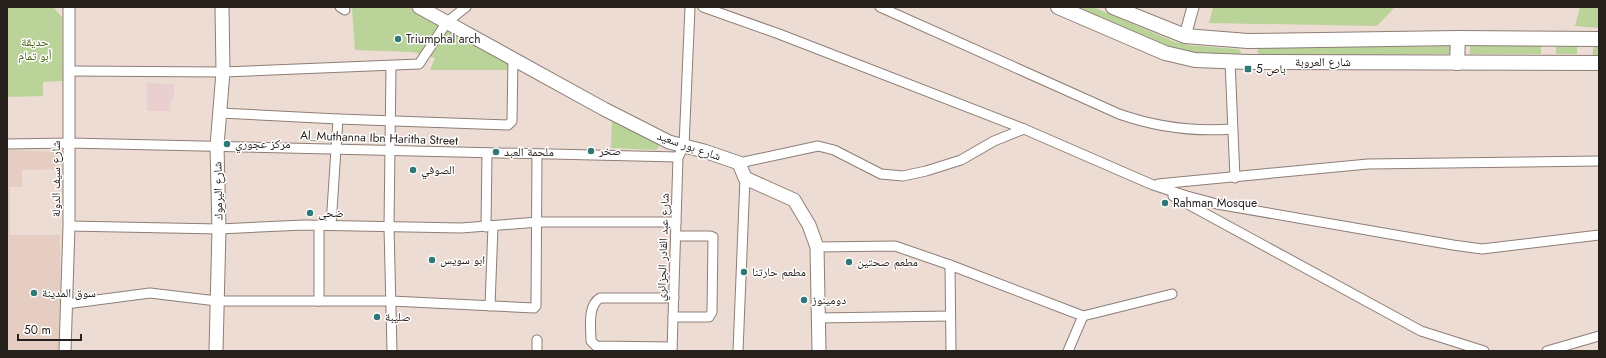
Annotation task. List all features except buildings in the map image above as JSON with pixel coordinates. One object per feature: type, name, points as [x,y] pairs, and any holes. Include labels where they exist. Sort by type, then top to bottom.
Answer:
[{"type":"main road","name":"شارع اليرموك","points":[[216,351],[219,229],[217,146],[223,72],[222,7]]},
{"type":"main road","name":"شارع بور سعيد","points":[[419,7],[604,109],[669,142],[681,152],[704,150],[739,164]]},
{"type":"main road","name":"شارع العروبة","points":[[1058,7],[1165,53],[1195,60],[1248,62],[1599,63]]},
{"type":"main road","name":"شارع العروبة","points":[[1113,7],[1185,36],[1248,41],[1458,38],[1599,39]]},
{"type":"main road","points":[[1457,63],[1458,38]]},
{"type":"main road","points":[[1584,39],[1584,63]]},
{"type":"main road","points":[[1248,41],[1248,62]]},
{"type":"main road","points":[[739,164],[745,178],[794,200],[809,225],[817,247],[819,351]]},
{"type":"street","name":"شارع سيف الدولة","points":[[65,351],[69,226],[70,7]]},
{"type":"street","points":[[70,71],[223,72],[419,64],[447,22],[466,7]]},
{"type":"street","name":"شارع عبد القادر الجزائري","points":[[672,349],[676,222],[690,7]]},
{"type":"street","points":[[703,7],[779,34],[1024,129],[1153,185],[1421,331],[1484,351]]},
{"type":"street","points":[[880,7],[1118,114],[1150,124],[1178,128],[1200,130],[1232,129]]},
{"type":"street","points":[[1185,36],[1193,7]]},
{"type":"street","points":[[220,112],[338,119],[510,124],[512,121],[513,58]]},
{"type":"street","points":[[1230,61],[1235,178]]},
{"type":"street","points":[[391,66],[389,227],[392,351]]},
{"type":"street","points":[[331,225],[338,119]]},
{"type":"street","points":[[739,164],[818,146],[834,150],[881,174],[903,176],[926,171],[961,160],[994,141],[1024,129]]},
{"type":"street","name":"Al_Muthanna Ibn Haritha Street","points":[[7,144],[69,143],[536,154],[681,152]]},
{"type":"street","points":[[487,153],[490,306]]},
{"type":"street","points":[[66,304],[150,293],[217,301],[391,301],[535,307],[536,154]]},
{"type":"street","points":[[1153,185],[1368,164],[1599,161]]},
{"type":"street","points":[[738,351],[745,178]]},
{"type":"street","points":[[1153,185],[1217,204],[1445,244],[1482,249],[1599,235]]},
{"type":"street","points":[[69,226],[219,229],[331,225],[461,228],[536,222],[676,222]]},
{"type":"street","points":[[319,225],[319,301]]},
{"type":"street","points":[[673,317],[707,317],[711,316],[712,312],[713,237],[676,236]]},
{"type":"street","points":[[817,247],[895,246],[950,265],[1083,316],[1172,294]]},
{"type":"street","points":[[950,265],[951,351]]},
{"type":"street","points":[[672,349],[596,346],[591,341],[592,307],[595,301],[600,298],[674,298]]},
{"type":"street","points":[[818,318],[950,316]]},
{"type":"street","points":[[1068,351],[1083,316]]},
{"type":"street","points":[[1547,351],[1599,336]]},
{"type":"street","points":[[537,340],[537,351]]},
{"type":"shaded area","points":[[147,83],[174,84],[174,99],[171,99],[170,111],[147,111]]},
{"type":"shaded area","name":"سوق المدينة","points":[[7,150],[59,152],[59,169],[22,170],[22,187],[10,187],[10,235],[60,235],[61,351],[7,351]]},
{"type":"green space","name":"حديقة أبو تمام","points":[[7,7],[53,7],[62,17],[63,81],[43,82],[43,96],[7,97]]},
{"type":"green space","points":[[352,7],[408,7],[510,62],[510,70],[430,70],[435,58],[412,52],[355,50]]},
{"type":"green space","points":[[1073,7],[1093,7],[1175,42],[1188,45],[1236,49],[1240,50],[1241,53],[1238,57],[1217,56],[1169,47],[1127,32]]},
{"type":"green space","points":[[1213,7],[1395,7],[1377,26],[1209,23]]},
{"type":"green space","points":[[1580,7],[1599,7],[1599,28],[1575,26]]},
{"type":"green space","points":[[1594,45],[1599,45],[1599,56],[1592,56]]},
{"type":"green space","points":[[1452,46],[1452,54],[1260,56],[1257,51],[1259,48]]},
{"type":"green space","points":[[1470,46],[1541,46],[1541,54],[1470,54]]},
{"type":"green space","points":[[1577,46],[1577,54],[1556,54],[1556,47]]},
{"type":"green space","points":[[612,118],[656,141],[659,147],[656,150],[611,148]]},
{"type":"place","name":"Triumphal arch","points":[[398,39]]},
{"type":"place","name":"باص 5","points":[[1248,69]]},
{"type":"place","name":"مركز عجوري","points":[[227,144]]},
{"type":"place","name":"صخر","points":[[591,151]]},
{"type":"place","name":"ملحمة العبد","points":[[496,152]]},
{"type":"place","name":"الصوفي","points":[[413,170]]},
{"type":"place","name":"Rahman Mosque","points":[[1165,203]]},
{"type":"place","name":"ضحى","points":[[310,213]]},
{"type":"place","name":"ابو سويس","points":[[432,260]]},
{"type":"place","name":"مطعم صحتين","points":[[849,262]]},
{"type":"place","name":"مطعم حارتنا","points":[[744,272]]},
{"type":"place","name":"سوق المدينة","points":[[34,293]]},
{"type":"place","name":"دومينوز","points":[[804,300]]},
{"type":"place","name":"صليبة","points":[[377,317]]}]
